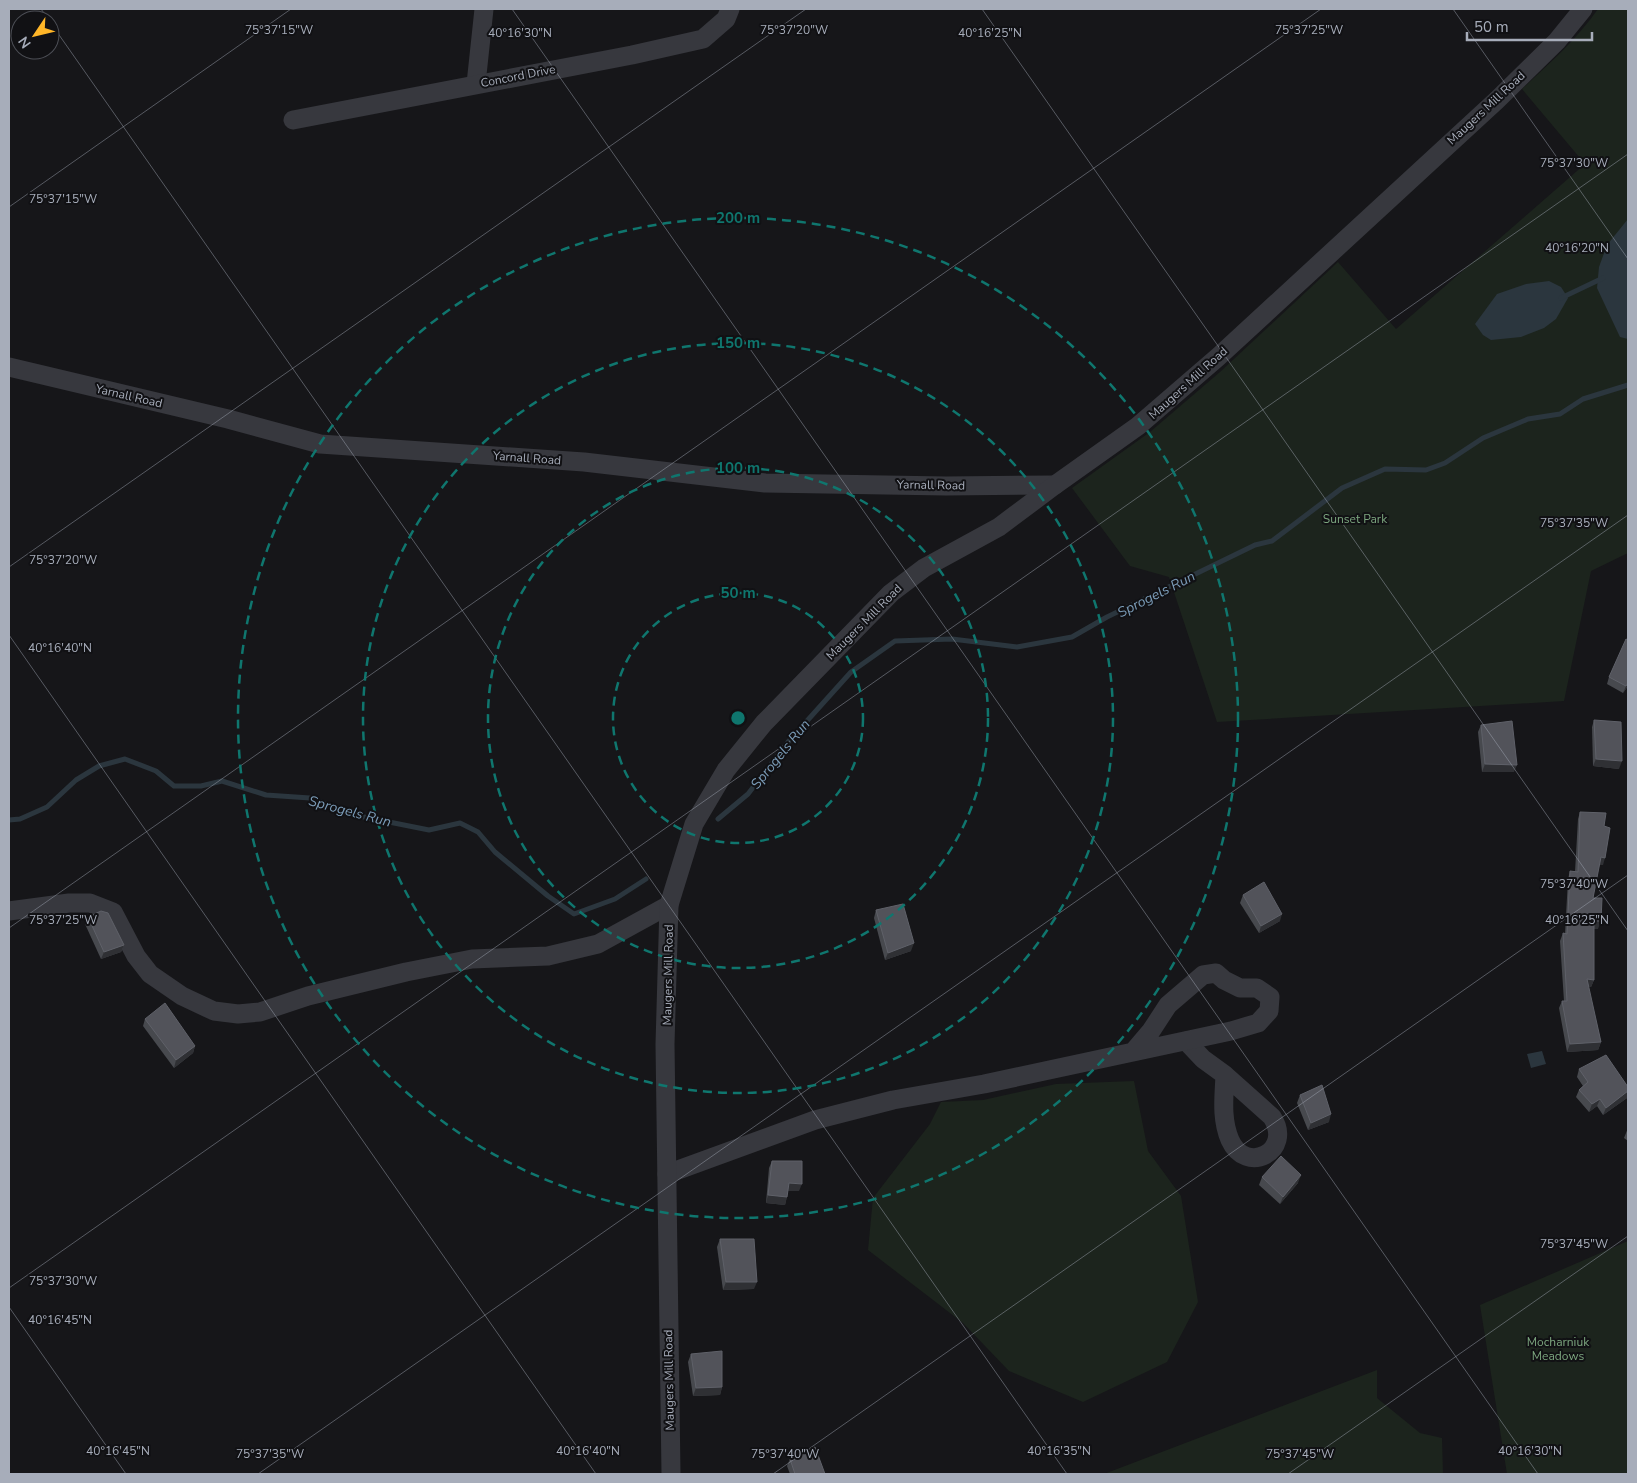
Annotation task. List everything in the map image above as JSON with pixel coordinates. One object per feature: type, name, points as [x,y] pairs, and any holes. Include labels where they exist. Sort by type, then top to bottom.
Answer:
[{"type":"street","points":[[476,84],[484,9]]},
{"type":"street","name":"Concord Drive","points":[[292,120],[632,55],[703,39],[726,20],[730,9]]},
{"type":"street","name":"Maugers Mill Road","points":[[671,1474],[665,1044],[669,905],[694,824],[726,770],[764,723],[892,592],[924,568],[999,527],[1138,426],[1218,357],[1497,100],[1557,41],[1583,9]]},
{"type":"street","name":"Yarnall Road","points":[[9,367],[228,419],[320,444],[584,462],[765,482],[946,486],[1055,485]]},
{"type":"street","points":[[9,911],[69,903],[90,903],[113,912],[136,956],[150,974],[182,996],[214,1011],[238,1014],[260,1012],[348,985],[434,966],[472,959],[548,956],[598,944],[669,905]]},
{"type":"street","points":[[666,1174],[815,1120],[893,1100],[984,1084],[1231,1032],[1258,1023],[1269,1012],[1270,997],[1257,988],[1240,988],[1224,980],[1216,973],[1204,975],[1168,1005],[1134,1052]]},
{"type":"street","points":[[1186,1041],[1203,1059],[1226,1075]]},
{"type":"green space","name":"Sunset Park","points":[[1598,9],[1628,9],[1628,553],[1591,571],[1564,701],[1217,722],[1169,577],[1130,566],[1072,488],[1150,432],[1220,372],[1338,262],[1396,329],[1585,164],[1522,89],[1572,41]]},
{"type":"green space","points":[[1134,1081],[1148,1151],[1181,1196],[1198,1302],[1167,1362],[1083,1402],[1009,1371],[963,1323],[868,1250],[873,1198],[930,1124],[941,1102],[983,1100],[1056,1084]]},
{"type":"green space","name":"Mocharniuk Meadows","points":[[1628,1241],[1628,1474],[1507,1474],[1480,1305]]},
{"type":"green space","points":[[1377,1370],[1377,1398],[1420,1433],[1442,1438],[1443,1474],[1104,1474]]},
{"type":"shaded area","points":[[1628,219],[1628,339],[1620,337],[1597,288],[1599,267],[1607,245]]},
{"type":"shaded area","points":[[1549,281],[1561,287],[1568,298],[1556,319],[1544,328],[1521,337],[1491,340],[1483,335],[1475,324],[1497,294],[1526,284]]},
{"type":"shaded area","points":[[1542,1051],[1546,1064],[1531,1068],[1527,1054]]},
{"type":"building","points":[[1626,639],[1628,640],[1628,683],[1626,686],[1609,677]]},
{"type":"building","points":[[1594,720],[1621,722],[1622,761],[1596,759]]},
{"type":"building","points":[[1512,721],[1517,765],[1485,764],[1481,725]]},
{"type":"building","points":[[1580,812],[1606,813],[1604,826],[1610,828],[1605,858],[1601,857],[1593,898],[1602,898],[1601,921],[1594,921],[1594,980],[1587,979],[1601,1042],[1570,1044],[1562,1001],[1567,1001],[1563,933],[1567,934],[1570,871],[1578,872]]},
{"type":"building","points":[[1264,882],[1282,914],[1261,926],[1243,895]]},
{"type":"building","points":[[903,904],[914,943],[888,953],[876,910]]},
{"type":"building","points":[[101,911],[108,913],[124,945],[104,952],[88,917]]},
{"type":"building","points":[[165,1003],[195,1046],[176,1060],[145,1019]]},
{"type":"building","points":[[1606,1055],[1628,1087],[1628,1091],[1606,1108],[1600,1099],[1592,1104],[1579,1090],[1588,1082],[1579,1069]]},
{"type":"building","points":[[1322,1085],[1331,1114],[1311,1123],[1300,1095]]},
{"type":"building","points":[[1281,1156],[1301,1175],[1283,1197],[1262,1177]]},
{"type":"building","points":[[772,1161],[802,1161],[802,1184],[789,1183],[787,1197],[768,1195]]},
{"type":"building","points":[[720,1239],[754,1239],[757,1282],[726,1282]]},
{"type":"building","points":[[722,1351],[722,1387],[696,1388],[691,1354]]},
{"type":"building","points":[[815,1447],[825,1474],[795,1474],[790,1459]]},
{"type":"waterway","points":[[1561,298],[1603,278]]},
{"type":"waterway","name":"Sprogels Run","points":[[718,819],[748,794],[788,742],[851,672],[895,641],[952,639],[1017,647],[1072,637],[1107,617],[1255,545],[1272,541],[1342,488],[1385,469],[1426,470],[1445,463],[1483,438],[1528,419],[1560,414],[1583,399],[1628,385]]},
{"type":"waterway","name":"Sprogels Run","points":[[9,820],[20,819],[47,807],[76,780],[99,766],[125,759],[156,771],[174,786],[201,786],[222,781],[266,795],[310,798],[359,816],[429,830],[460,823],[478,832],[495,852],[548,896],[574,914],[615,899],[646,879]]}]
